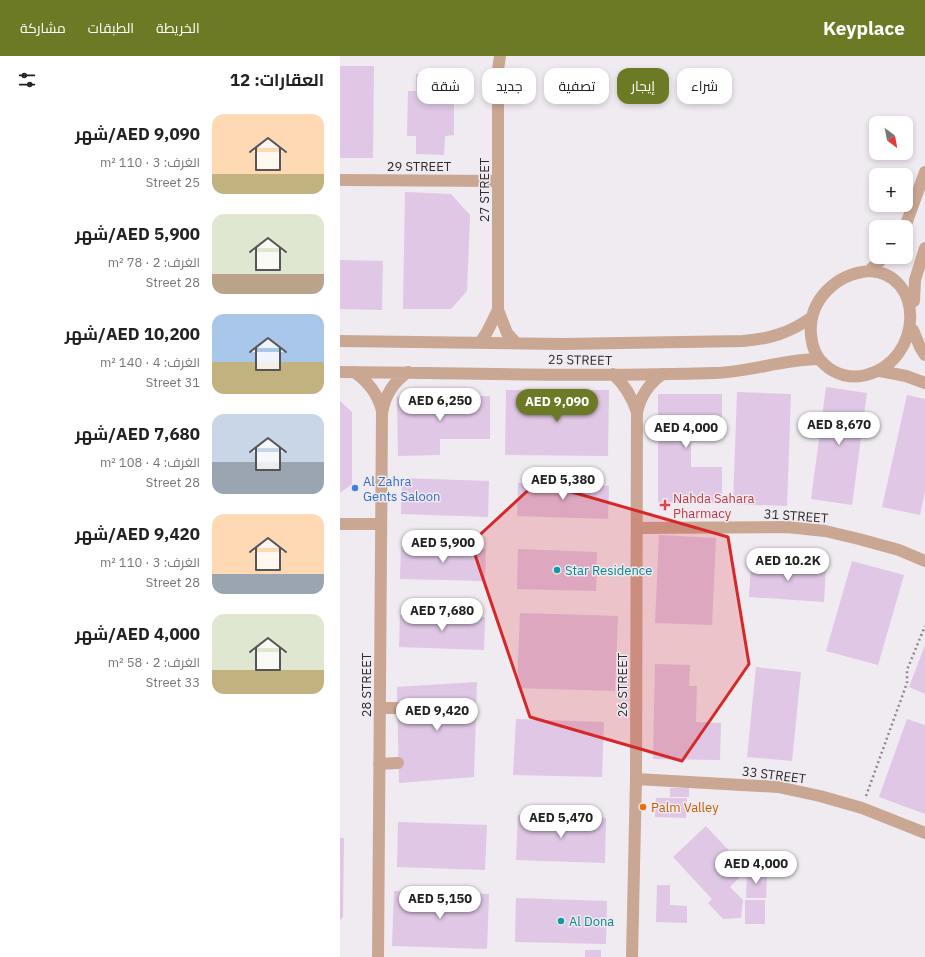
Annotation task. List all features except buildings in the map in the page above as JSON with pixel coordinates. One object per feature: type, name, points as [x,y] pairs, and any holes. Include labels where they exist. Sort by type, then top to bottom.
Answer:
[{"type":"street","name":"27 STREET","points":[[496,56],[498,68]]},
{"type":"street","name":"27 STREET","points":[[498,68],[500,56]]},
{"type":"street","name":"27 STREET","points":[[498,104],[498,310],[507,333],[516,343]]},
{"type":"street","points":[[908,220],[925,172]]},
{"type":"street","name":"29 STREET","points":[[340,180],[498,181]]},
{"type":"street","points":[[914,304],[905,286],[898,279],[880,271],[870,271],[850,275],[833,284],[820,299],[812,317],[810,328],[811,339],[819,359],[832,370],[847,376],[864,376],[880,371],[901,354],[913,330],[915,280],[925,248]]},
{"type":"street","points":[[870,271],[877,264]]},
{"type":"street","name":"27 STREET","points":[[480,342],[498,310]]},
{"type":"street","name":"25 STREET","points":[[340,341],[592,344],[750,340],[780,335],[812,317]]},
{"type":"street","points":[[913,330],[925,355]]},
{"type":"street","name":"25 STREET","points":[[340,372],[663,374],[730,372],[760,368],[797,360],[819,359]]},
{"type":"street","points":[[880,371],[906,376],[925,383]]},
{"type":"street","name":"28 STREET","points":[[354,372],[368,382],[373,389],[377,396],[382,413]]},
{"type":"street","name":"28 STREET","points":[[378,957],[382,413],[383,404],[390,389],[408,372]]},
{"type":"street","name":"26 STREET","points":[[613,374],[625,388],[637,412]]},
{"type":"street","name":"26 STREET","points":[[632,957],[636,779],[637,412],[646,390],[663,374]]},
{"type":"street","points":[[340,524],[381,524]]},
{"type":"street","name":"31 STREET","points":[[637,528],[787,527],[860,539],[899,550],[925,561]]},
{"type":"street","points":[[380,708],[397,708]]},
{"type":"street","points":[[379,764],[398,764]]},
{"type":"street","name":"33 STREET","points":[[636,779],[778,787],[820,796],[862,808],[925,833]]},
{"type":"path","points":[[862,808],[906,687],[907,670],[925,626]]},
{"type":"highlighted area","points":[[537,482],[728,537],[749,664],[682,761],[530,717],[471,543]]},
{"type":"place","name":"Al Zahra Gents Saloon","points":[[355,488]]},
{"type":"place","name":"Nahda Sahara Pharmacy","points":[[665,505]]},
{"type":"place","name":"Star Residence","points":[[557,570]]},
{"type":"place","name":"Palm Valley","points":[[643,807]]},
{"type":"place","name":"Al Dona","points":[[561,921]]}]
